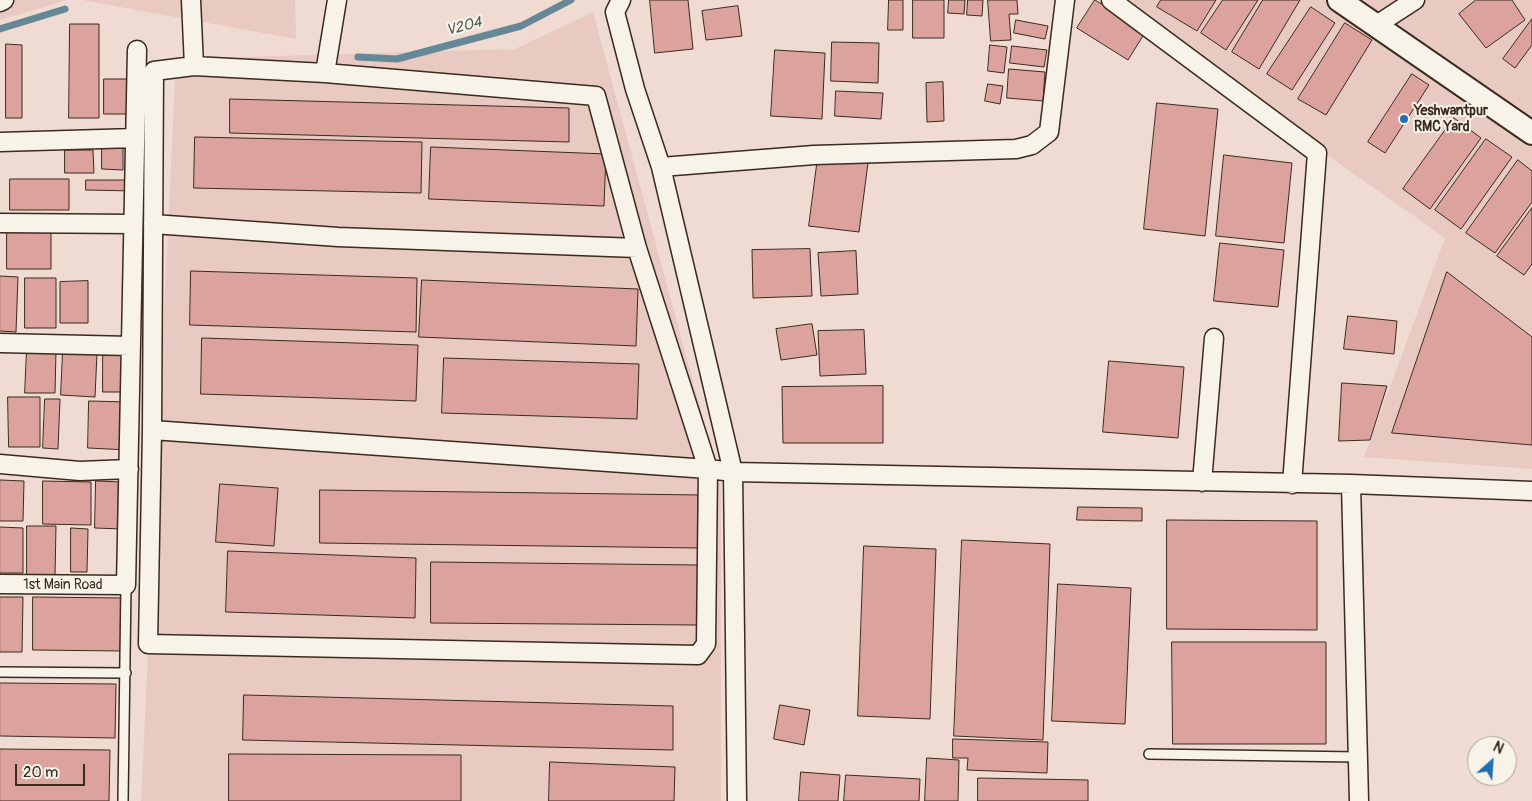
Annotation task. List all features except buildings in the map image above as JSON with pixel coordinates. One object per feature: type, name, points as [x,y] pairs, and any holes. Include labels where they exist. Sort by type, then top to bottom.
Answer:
[{"type":"street","points":[[0,2],[4,0]]},
{"type":"street","points":[[191,0],[194,66]]},
{"type":"street","points":[[325,73],[337,0]]},
{"type":"street","points":[[621,0],[615,12],[635,89],[661,167],[734,472],[737,801]]},
{"type":"street","points":[[661,167],[814,155],[1016,149],[1032,145],[1050,132],[1065,0]]},
{"type":"street","points":[[1111,0],[1317,154],[1292,484]]},
{"type":"street","points":[[1339,0],[1532,134]]},
{"type":"street","points":[[1375,26],[1415,0]]},
{"type":"street","points":[[126,585],[137,50]]},
{"type":"street","points":[[194,66],[325,73],[596,96],[637,248],[708,469],[706,644],[698,655],[148,644],[152,430],[154,71],[194,66]]},
{"type":"street","points":[[0,142],[135,138]]},
{"type":"street","points":[[0,223],[134,224]]},
{"type":"street","points":[[153,224],[338,238],[637,248]]},
{"type":"street","points":[[1202,482],[1214,338]]},
{"type":"street","points":[[0,343],[131,346]]},
{"type":"street","points":[[152,430],[734,472],[1351,484],[1532,491]]},
{"type":"street","points":[[0,464],[80,470],[129,469]]},
{"type":"street","points":[[1351,484],[1359,801]]},
{"type":"street","name":"1st Main Road","points":[[0,584],[126,585]]},
{"type":"lane","points":[[123,801],[126,585]]},
{"type":"lane","points":[[0,672],[126,673]]},
{"type":"lane","points":[[1149,754],[1358,757]]},
{"type":"shaded area","points":[[0,0],[67,0],[0,20]]},
{"type":"shaded area","points":[[82,0],[295,0],[296,39]]},
{"type":"shaded area","name":"Yeshwantpur RMC Yard","points":[[1107,0],[1532,0],[1532,469],[1364,457],[1445,238]]},
{"type":"shaded area","points":[[593,12],[721,485],[721,801],[141,801],[176,59],[515,49]]},
{"type":"waterway","name":"V204","points":[[358,57],[397,59],[521,26],[571,0]]},
{"type":"waterway","name":"V204","points":[[0,29],[65,9]]},
{"type":"place","name":"Yeshwantpur RMC Yard","points":[[1404,119]]}]
